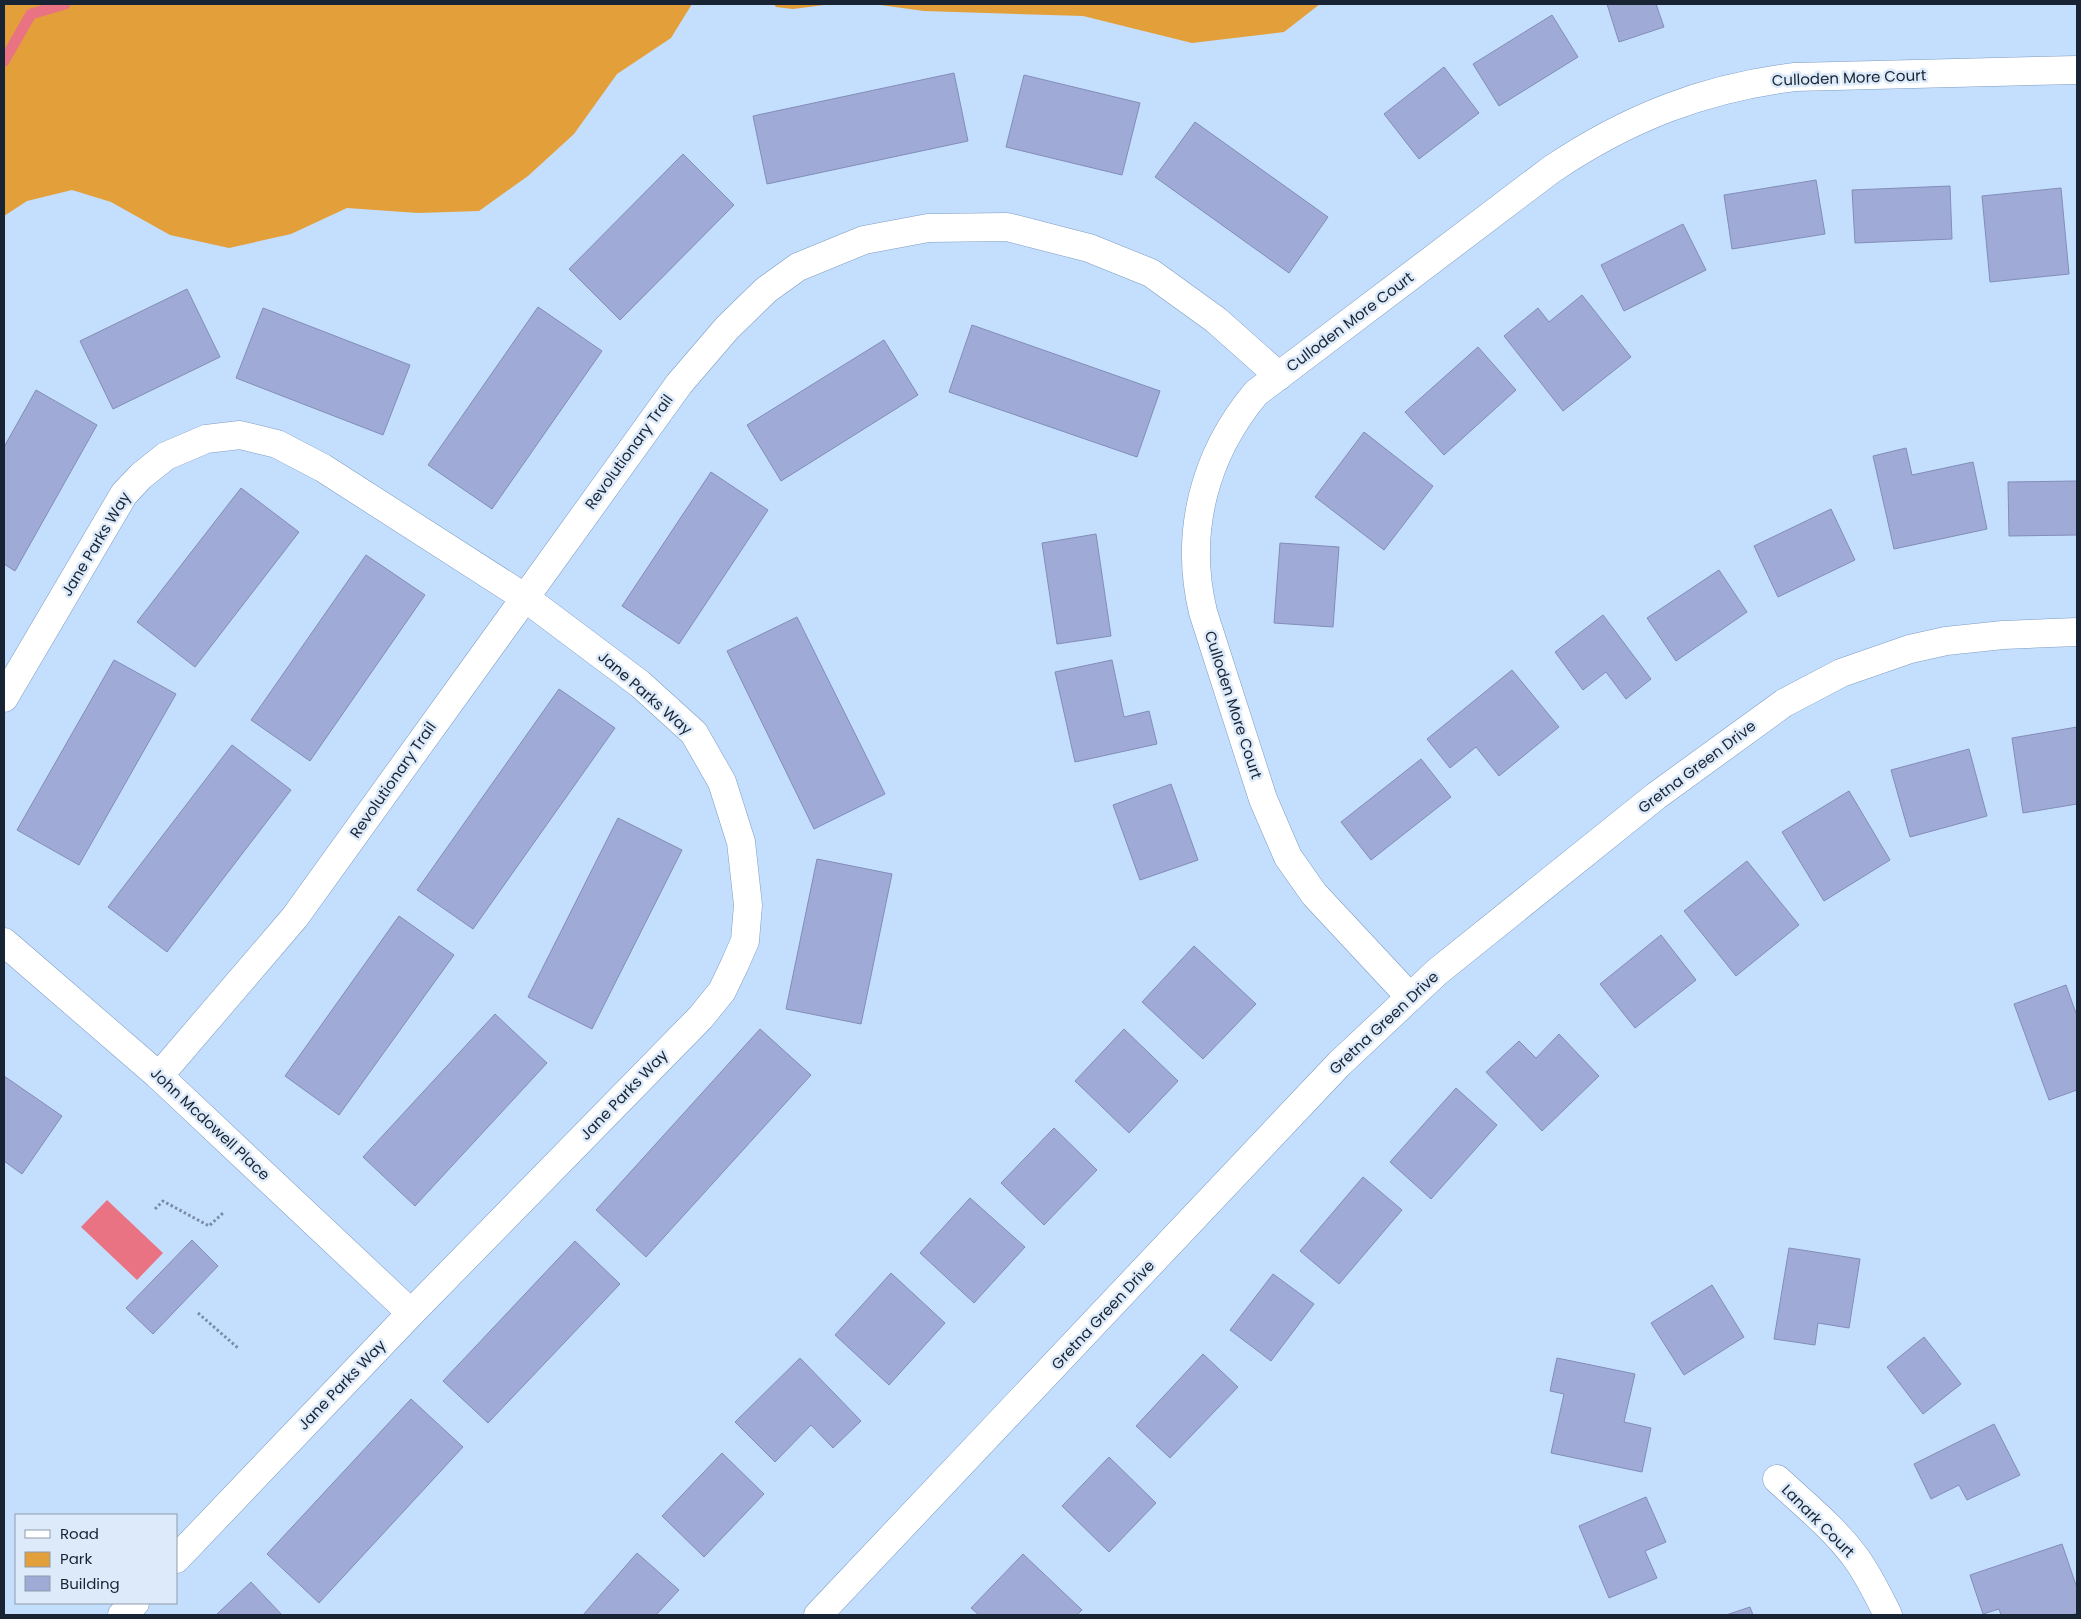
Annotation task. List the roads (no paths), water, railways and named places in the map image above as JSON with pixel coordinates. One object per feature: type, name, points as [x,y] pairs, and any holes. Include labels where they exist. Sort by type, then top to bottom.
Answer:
[{"type":"street","name":"Culloden More Court","points":[[1410,998],[1314,894],[1288,856],[1263,799],[1197,589],[1195,542],[1206,479],[1226,433],[1240,412],[1256,393],[1552,169],[1589,144],[1655,111],[1689,99],[1759,81],[1795,77],[2077,70]]},
{"type":"street","name":"Revolutionary Trail","points":[[159,1076],[295,917],[679,384],[727,328],[766,290],[798,267],[864,240],[928,228],[1007,227],[1089,248],[1151,274],[1216,320],[1278,376]]},
{"type":"street","name":"Jane Parks Way","points":[[4,698],[124,494],[166,456],[206,439],[240,435],[277,444],[323,468],[524,597],[640,684],[694,733],[722,782],[740,842],[748,905],[745,941],[722,991],[701,1017],[411,1313],[178,1558]]},
{"type":"street","name":"Gretna Green Drive","points":[[818,1615],[1338,1064],[1437,972],[1656,796],[1784,703],[1841,673],[1910,649],[1946,641],[1993,636],[2077,632]]},
{"type":"street","name":"John Mcdowell Place","points":[[4,942],[159,1076],[411,1313]]},
{"type":"street","name":"Lanark Court","points":[[1777,1479],[1835,1534],[1856,1557],[1871,1580],[1888,1615]]},
{"type":"street","points":[[122,1615],[134,1604]]},
{"type":"waterway","points":[[4,61],[31,14],[65,4]]}]
